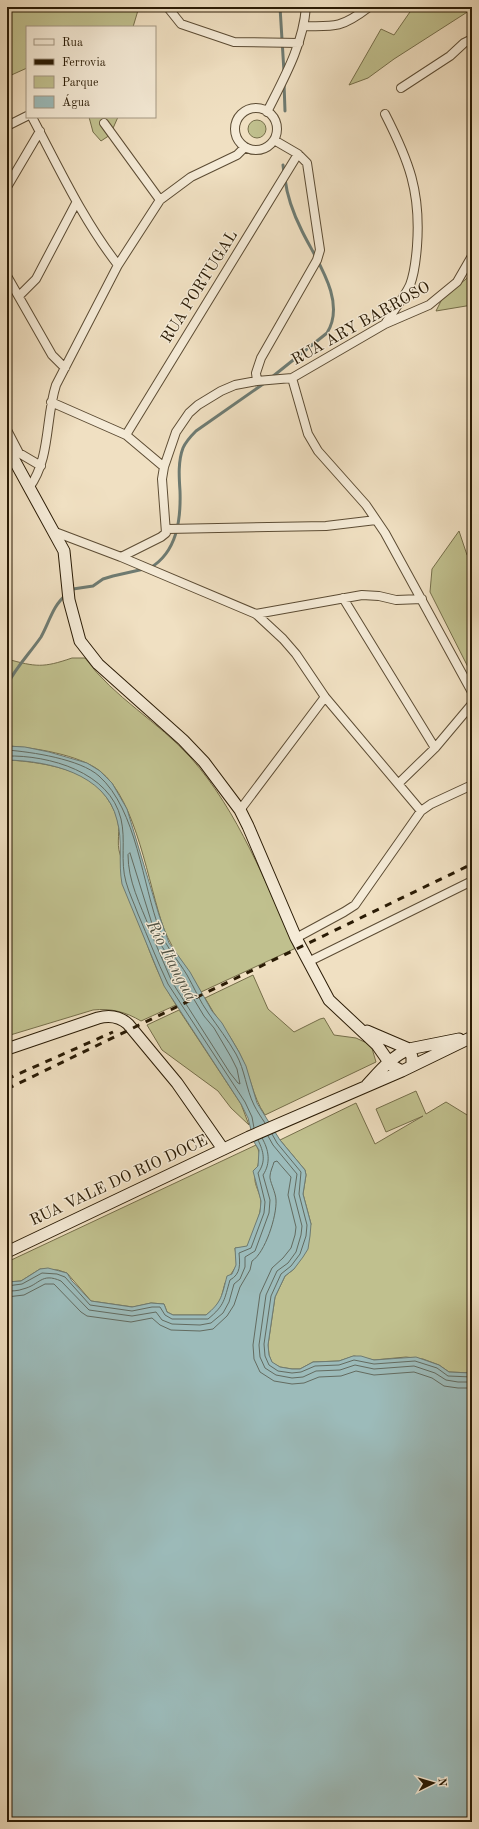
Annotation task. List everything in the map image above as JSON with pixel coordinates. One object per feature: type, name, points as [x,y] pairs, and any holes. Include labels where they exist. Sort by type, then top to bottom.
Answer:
[{"type":"street","points":[[170,7],[169,9],[181,24],[234,42],[299,43]]},
{"type":"street","points":[[267,112],[299,43],[304,26],[306,7]]},
{"type":"street","points":[[304,26],[334,27],[355,18],[369,7]]},
{"type":"street","points":[[401,88],[450,56],[464,43],[472,39]]},
{"type":"street","points":[[257,108],[267,112],[275,120],[276,125],[274,140],[266,148],[255,150],[245,146],[241,143],[236,133],[239,118],[247,110],[257,108]]},
{"type":"street","points":[[385,114],[402,148],[414,183],[417,200],[417,237],[415,265],[409,285],[385,324]]},
{"type":"street","points":[[7,126],[26,116]]},
{"type":"street","points":[[33,118],[76,203],[96,238],[118,266]]},
{"type":"street","points":[[104,123],[160,200]]},
{"type":"street","points":[[7,187],[40,131]]},
{"type":"street","points":[[257,381],[256,373],[261,358],[316,260],[320,250],[306,164],[298,154],[274,140]]},
{"type":"street","points":[[29,488],[41,466],[51,402],[56,385],[118,266],[160,200],[191,177],[237,155],[245,146]]},
{"type":"street","name":"RUA PORTUGAL","points":[[126,434],[298,154]]},
{"type":"street","points":[[19,296],[36,279],[76,203]]},
{"type":"street","name":"RUA ARY BARROSO","points":[[292,378],[385,324],[429,305],[457,282],[472,256]]},
{"type":"street","points":[[7,276],[52,355],[65,368]]},
{"type":"street","points":[[121,557],[166,533],[162,479],[164,466],[176,432],[185,418],[198,405],[221,390],[235,384],[292,378],[308,434],[318,452],[366,505],[385,533],[472,692]]},
{"type":"street","points":[[51,402],[126,434],[164,466]]},
{"type":"street","points":[[7,430],[19,453],[41,466]]},
{"type":"street","points":[[7,447],[55,532],[64,551],[71,613],[82,645],[98,664],[193,749],[240,810],[257,844],[296,938],[329,1000],[338,1010],[361,1029],[383,1052],[388,1062],[394,1068],[402,1071]]},
{"type":"street","points":[[166,529],[326,526],[376,520]]},
{"type":"street","points":[[55,532],[121,557],[256,614],[283,639],[296,654],[325,697],[399,783],[421,811]]},
{"type":"street","points":[[256,614],[343,598],[370,595],[396,600],[422,599]]},
{"type":"street","points":[[343,598],[435,748]]},
{"type":"street","points":[[240,810],[325,697]]},
{"type":"street","points":[[399,783],[435,748],[472,704]]},
{"type":"street","points":[[296,938],[355,905],[421,811],[431,804],[472,786]]},
{"type":"street","points":[[308,962],[472,881]]},
{"type":"street","points":[[7,1049],[98,1018],[106,1016],[120,1018],[128,1024],[177,1083],[223,1149]]},
{"type":"street","points":[[361,1029],[409,1049],[412,1057],[412,1066]]},
{"type":"street","points":[[363,1088],[388,1062],[409,1049],[472,1037]]},
{"type":"street","name":"RUA VALE DO RIO DOCE","points":[[7,1252],[223,1149],[402,1071],[472,1037]]},
{"type":"green space","points":[[7,7],[139,7],[133,26],[26,26],[26,68],[7,77]]},
{"type":"green space","points":[[410,7],[472,7],[472,9],[394,59],[368,78],[349,85],[381,29],[394,35],[412,9]]},
{"type":"green space","points":[[89,118],[118,118],[110,135],[101,141],[93,132]]},
{"type":"green space","points":[[253,120],[261,120],[266,125],[264,136],[261,138],[253,138],[248,133],[248,125]]},
{"type":"green space","points":[[472,272],[472,305],[436,311],[444,295],[465,280]]},
{"type":"green space","points":[[459,531],[467,555],[472,561],[472,675],[430,592],[432,569]]},
{"type":"green space","points":[[72,658],[85,658],[109,685],[165,732],[191,758],[208,779],[223,801],[250,849],[296,948],[201,992],[176,954],[164,929],[140,844],[123,802],[113,784],[100,771],[81,760],[42,750],[7,746],[7,659],[25,664],[46,665]]},
{"type":"green space","points":[[7,760],[39,763],[73,772],[91,781],[107,798],[117,818],[119,827],[119,850],[149,951],[166,988],[176,1005],[141,1021],[118,1011],[93,1010],[7,1036]]},
{"type":"green space","points":[[253,975],[268,1009],[294,1032],[324,1018],[334,1035],[356,1038],[371,1045],[376,1062],[265,1115],[257,1100],[239,1052],[205,998]]},
{"type":"green space","points":[[179,1010],[241,1104],[249,1125],[231,1108],[218,1091],[162,1050],[147,1025]]},
{"type":"green space","points":[[416,1091],[426,1114],[446,1102],[472,1118],[472,1373],[449,1372],[439,1365],[423,1359],[406,1357],[374,1360],[354,1356],[339,1361],[313,1362],[300,1369],[280,1367],[272,1363],[268,1345],[275,1297],[285,1276],[294,1269],[311,1224],[303,1194],[306,1175],[305,1170],[280,1140],[356,1103],[375,1144],[423,1116],[386,1132],[376,1109]]},
{"type":"green space","points":[[256,1145],[259,1153],[259,1161],[255,1181],[261,1202],[258,1219],[247,1247],[235,1248],[237,1265],[225,1283],[221,1298],[216,1307],[206,1315],[173,1315],[167,1312],[164,1304],[151,1303],[133,1307],[91,1301],[67,1273],[58,1270],[40,1269],[21,1281],[7,1282],[7,1262]]},
{"type":"water","name":"Rio Itanguá","points":[[7,746],[25,747],[49,752],[87,763],[100,771],[112,783],[127,809],[169,943],[190,972],[212,1011],[222,1023],[239,1052],[246,1066],[257,1103],[280,1140],[305,1170],[306,1175],[303,1194],[311,1224],[308,1249],[294,1269],[285,1276],[275,1297],[268,1345],[269,1355],[272,1362],[280,1367],[300,1369],[313,1362],[339,1361],[353,1356],[361,1356],[374,1360],[416,1357],[439,1365],[449,1372],[472,1373],[472,1822],[7,1822],[7,1282],[21,1281],[40,1269],[48,1268],[67,1273],[72,1281],[91,1301],[132,1307],[151,1303],[164,1304],[167,1312],[173,1315],[206,1315],[218,1302],[227,1276],[232,1274],[236,1265],[235,1248],[247,1246],[260,1212],[261,1201],[253,1171],[258,1166],[259,1150],[254,1142],[248,1118],[241,1104],[164,986],[122,884],[119,828],[111,804],[101,791],[88,781],[73,773],[40,763],[7,760]]},
{"type":"waterway","points":[[280,7],[284,72]]},
{"type":"waterway","points":[[284,83],[285,111]]},
{"type":"waterway","points":[[283,165],[284,173]]},
{"type":"waterway","points":[[272,377],[327,333],[332,321],[334,308],[332,294],[327,281],[296,219],[289,199],[285,179]]},
{"type":"waterway","points":[[150,568],[166,553],[176,534],[180,513],[179,475],[181,453],[186,443],[196,431],[266,382]]},
{"type":"waterway","points":[[70,591],[73,589],[93,586],[103,579],[113,576],[144,569]]},
{"type":"waterway","points":[[7,685],[41,637],[54,609],[66,595]]},
{"type":"railway","points":[[7,1089],[472,864]]},
{"type":"railway","points":[[7,1079],[113,1032]]}]
